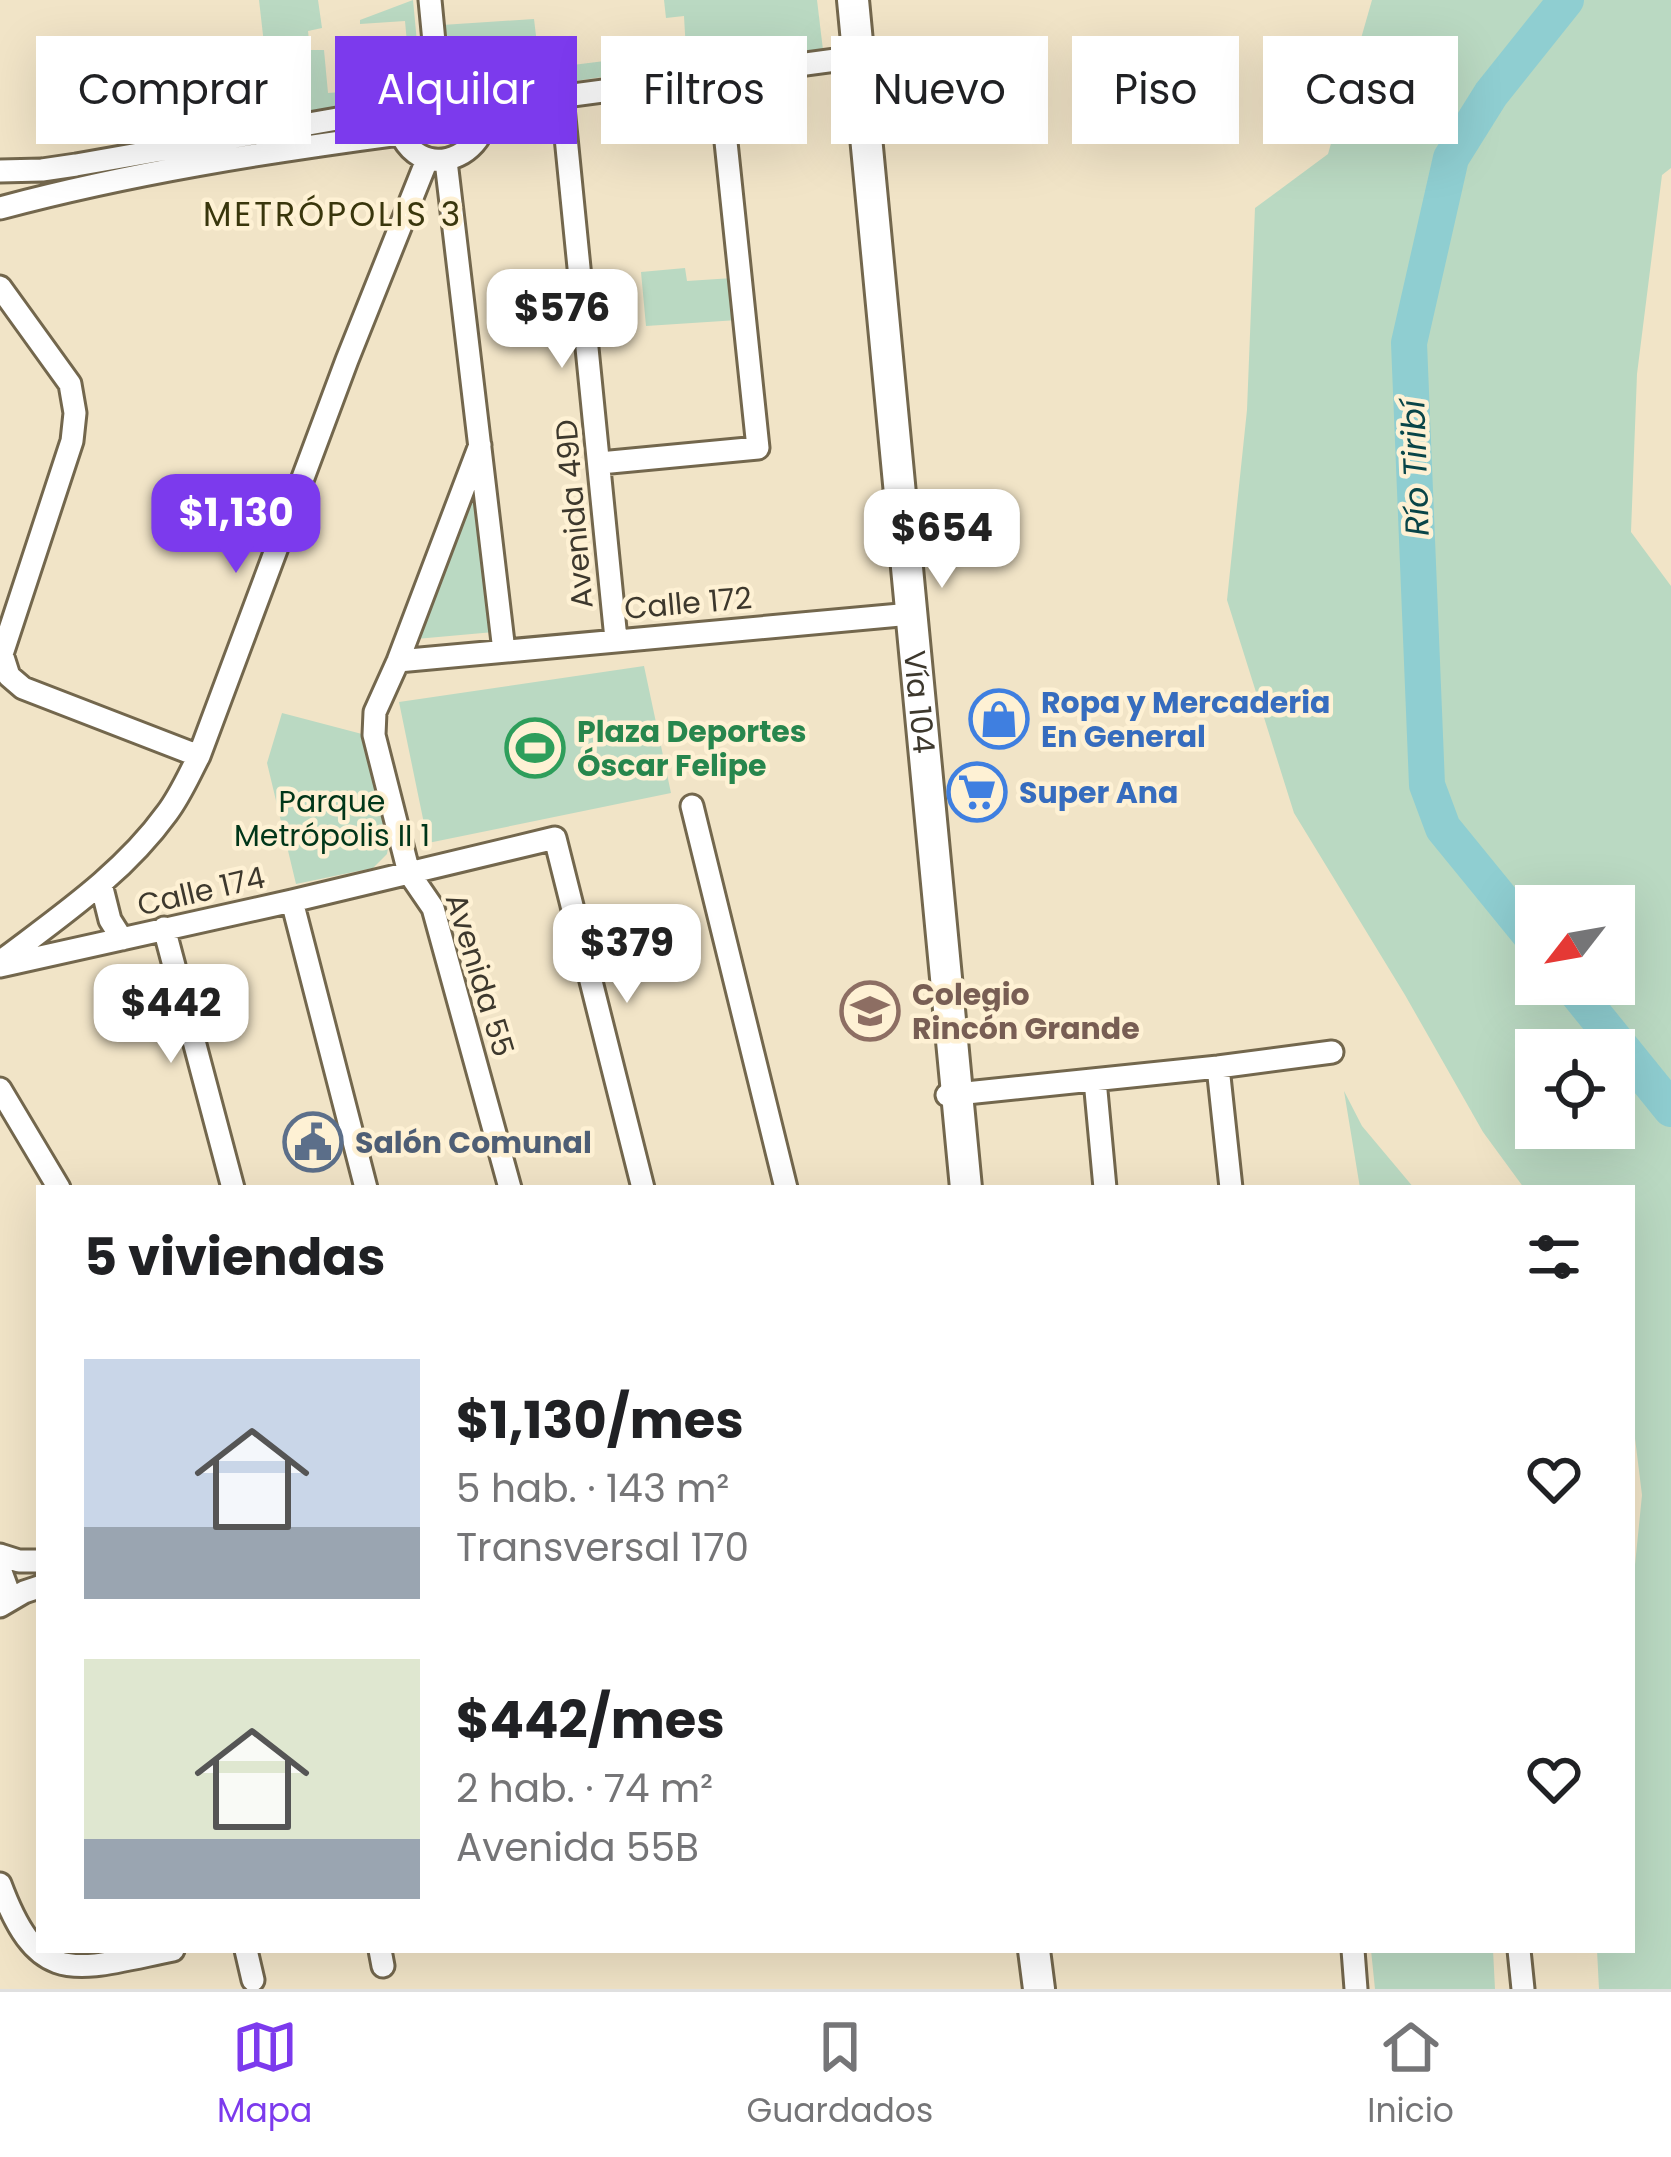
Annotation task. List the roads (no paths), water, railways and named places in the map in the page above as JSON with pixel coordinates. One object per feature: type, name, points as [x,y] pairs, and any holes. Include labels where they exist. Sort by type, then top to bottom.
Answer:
[{"type":"main road","name":"Vía 104","points":[[843,0],[849,36]]},
{"type":"main road","name":"Vía 104","points":[[853,0],[853,36]]},
{"type":"main road","name":"Vía 104","points":[[861,144],[952,1095],[956,1185]]},
{"type":"main road","name":"Vía 104","points":[[952,1095],[966,1185]]},
{"type":"main road","points":[[1034,1953],[1039,1989]]},
{"type":"street","points":[[430,0],[433,36]]},
{"type":"street","points":[[0,171],[76,165],[335,120]]},
{"type":"street","points":[[0,208],[182,166],[335,143]]},
{"type":"street","points":[[406,144],[436,160],[467,152],[474,144]]},
{"type":"street","name":"Avenida 49D","points":[[567,144],[616,639]]},
{"type":"street","points":[[600,463],[758,448],[728,144]]},
{"type":"street","points":[[436,160],[480,445],[504,651]]},
{"type":"street","points":[[0,964],[132,856],[170,810],[199,756],[341,377],[436,160]]},
{"type":"street","points":[[0,286],[70,384],[75,413],[72,441],[2,654],[9,676],[23,688],[199,756]]},
{"type":"street","points":[[398,662],[480,445]]},
{"type":"street","name":"Calle 172","points":[[398,662],[906,614]]},
{"type":"street","name":"Avenida 55","points":[[398,662],[375,712],[374,735],[409,873],[433,908],[509,1185]]},
{"type":"street","points":[[692,806],[785,1185]]},
{"type":"street","name":"Calle 174","points":[[0,964],[555,838],[642,1185]]},
{"type":"street","points":[[101,884],[110,920],[122,939]]},
{"type":"street","points":[[292,901],[365,1185]]},
{"type":"street","points":[[164,928],[232,1185]]},
{"type":"street","points":[[952,1095],[1332,1052]]},
{"type":"street","points":[[1219,1067],[1231,1185]]},
{"type":"street","points":[[1095,1080],[1105,1185]]},
{"type":"street","points":[[0,1089],[57,1185]]},
{"type":"street","points":[[36,1561],[0,1555],[6,1603],[36,1588]]},
{"type":"street","points":[[0,1884],[25,1944],[58,1969],[79,1970],[159,1953]]},
{"type":"street","points":[[247,1953],[253,1980]]},
{"type":"street","points":[[1353,1953],[1357,1989]]},
{"type":"street","points":[[1519,1953],[1523,1989]]},
{"type":"waterway","name":"Río Tiribí","points":[[1515,916],[1443,828],[1427,785],[1409,343],[1451,158],[1491,94],[1566,0]]},
{"type":"waterway","name":"Río Tiribí","points":[[1587,1005],[1671,1109]]},
{"type":"place","name":"Ropa y Mercaderia En General","points":[[999,719]]},
{"type":"place","name":"Plaza Deportes Óscar Felipe","points":[[535,748]]},
{"type":"place","name":"Super Ana","points":[[977,792]]},
{"type":"place","name":"Colegio Rincón Grande","points":[[870,1011]]},
{"type":"place","name":"Salón Comunal","points":[[313,1142]]},
{"type":"district","name":"METRÓPOLIS 3","points":[[333,214]]},
{"type":"park label","name":"Parque Metrópolis II 1","points":[[332,818]]}]
